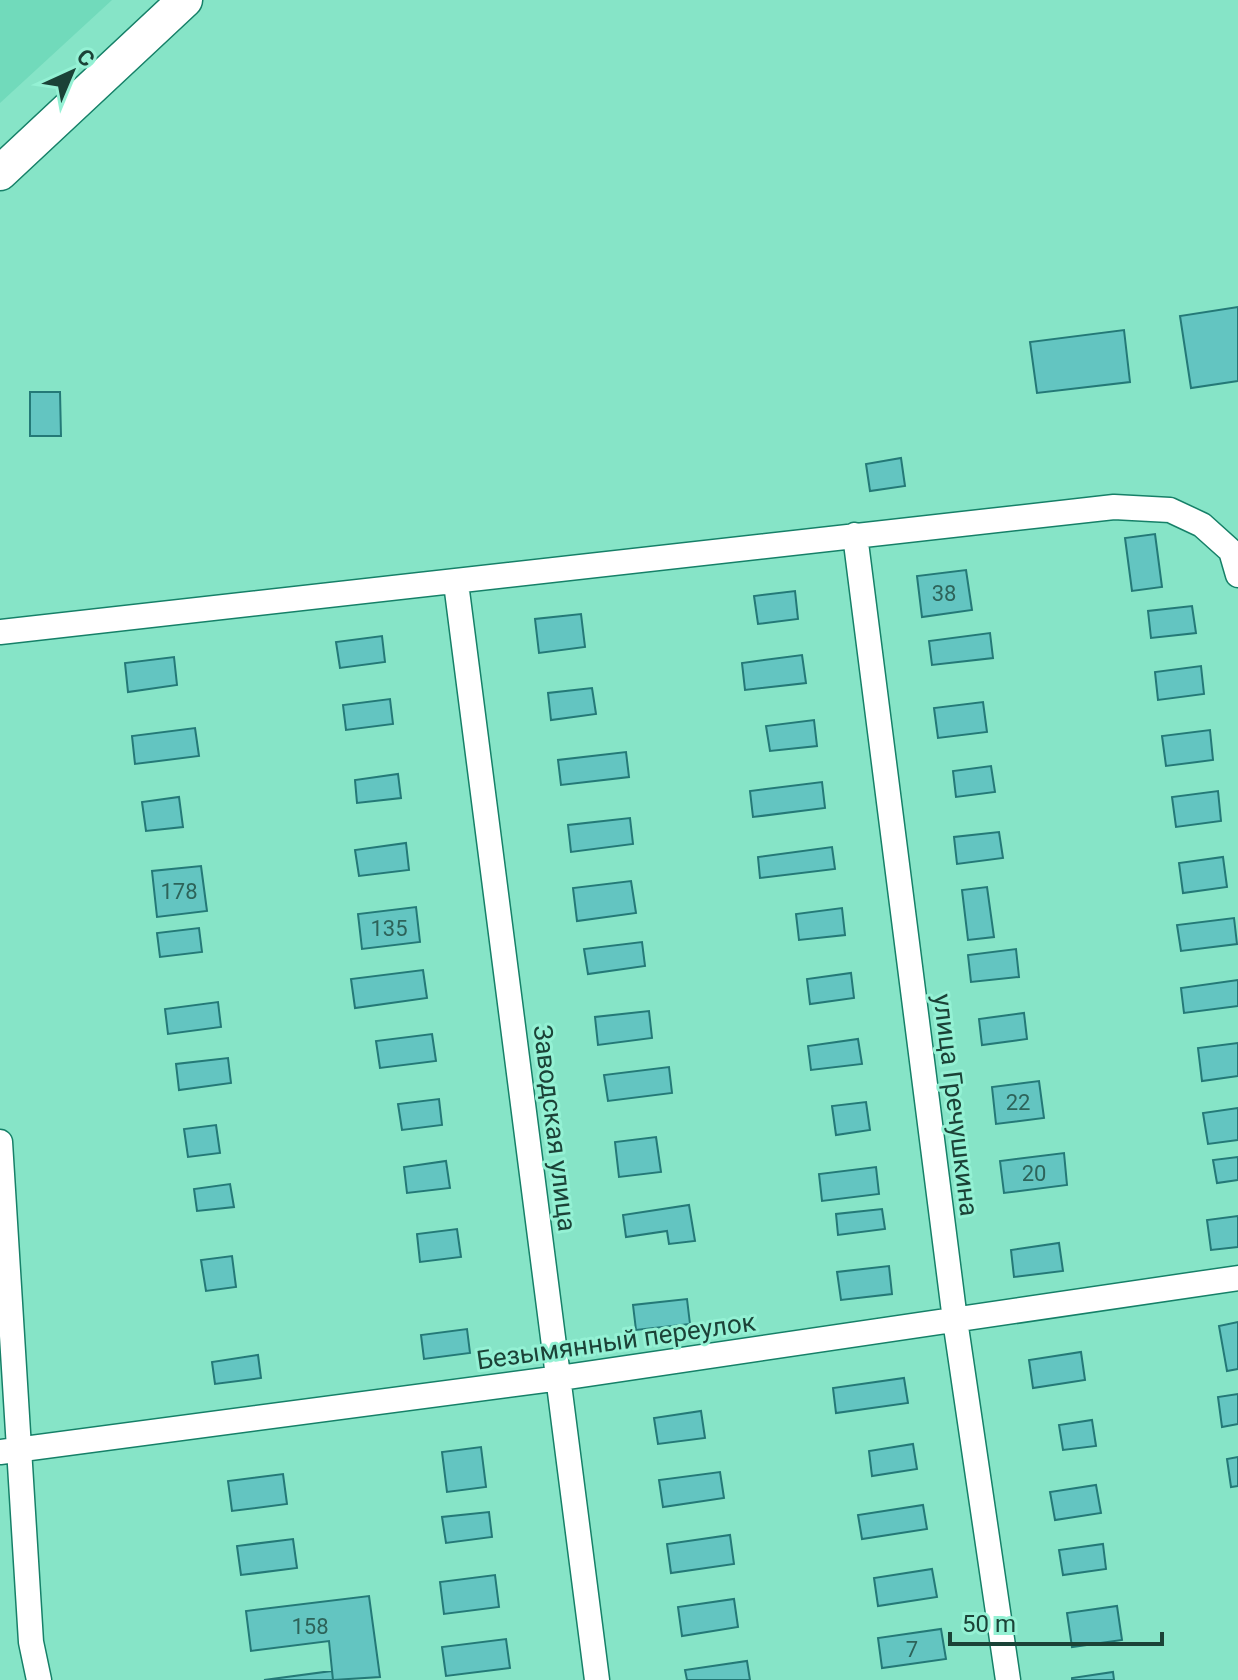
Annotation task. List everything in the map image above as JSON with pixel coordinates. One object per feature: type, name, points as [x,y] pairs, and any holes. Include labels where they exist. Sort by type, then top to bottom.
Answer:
[{"type":"main road","points":[[0,173],[185,0]]},
{"type":"street","points":[[0,632],[1114,507],[1170,510],[1202,525],[1231,551],[1238,575]]},
{"type":"street","name":"улица Гречушкина","points":[[855,535],[955,1320],[1008,1680]]},
{"type":"street","name":"Заводская улица","points":[[456,583],[597,1680]]},
{"type":"street","points":[[0,1142],[10,1451],[31,1642],[39,1680]]},
{"type":"street","name":"Безымянный переулок","points":[[10,1451],[560,1378],[1238,1278]]},
{"type":"shaded area","points":[[0,0],[112,0],[0,103]]},
{"type":"building","points":[[1238,307],[1238,381],[1191,388],[1180,316]]},
{"type":"building","points":[[1124,330],[1130,382],[1037,393],[1030,342]]},
{"type":"building","points":[[30,392],[60,392],[61,436],[30,436]]},
{"type":"building","points":[[901,458],[905,486],[870,491],[866,464]]},
{"type":"building","points":[[1155,534],[1162,587],[1132,591],[1125,538]]},
{"type":"building","points":[[966,570],[972,610],[922,617],[917,576]]},
{"type":"building","points":[[795,591],[798,619],[758,624],[754,596]]},
{"type":"building","points":[[1192,606],[1196,633],[1151,638],[1148,611]]},
{"type":"building","points":[[581,614],[585,647],[539,653],[535,619]]},
{"type":"building","points":[[990,633],[993,658],[932,665],[929,641]]},
{"type":"building","points":[[382,636],[385,662],[340,668],[336,642]]},
{"type":"building","points":[[802,655],[806,683],[745,690],[742,663]]},
{"type":"building","points":[[174,657],[177,685],[128,692],[125,663]]},
{"type":"building","points":[[1201,666],[1204,694],[1158,700],[1155,672]]},
{"type":"building","points":[[592,688],[596,714],[551,720],[548,693]]},
{"type":"building","points":[[390,699],[393,724],[346,730],[343,705]]},
{"type":"building","points":[[983,702],[987,732],[938,738],[934,708]]},
{"type":"building","points":[[814,720],[817,746],[770,751],[766,726]]},
{"type":"building","points":[[195,728],[199,756],[135,764],[132,736]]},
{"type":"building","points":[[1210,730],[1213,760],[1166,766],[1162,736]]},
{"type":"building","points":[[626,752],[629,777],[561,785],[558,760]]},
{"type":"building","points":[[991,766],[995,792],[956,797],[953,771]]},
{"type":"building","points":[[398,774],[401,798],[357,803],[355,780]]},
{"type":"building","points":[[822,782],[825,808],[753,817],[750,791]]},
{"type":"building","points":[[1218,791],[1221,821],[1176,827],[1172,797]]},
{"type":"building","points":[[179,797],[183,827],[146,831],[142,802]]},
{"type":"building","points":[[630,818],[633,844],[571,852],[568,825]]},
{"type":"building","points":[[999,832],[1003,858],[957,864],[954,837]]},
{"type":"building","points":[[406,843],[409,870],[359,876],[355,850]]},
{"type":"building","points":[[832,847],[835,869],[760,878],[758,857]]},
{"type":"building","points":[[1223,857],[1227,887],[1183,893],[1179,863]]},
{"type":"building","points":[[201,866],[207,911],[157,917],[152,871]]},
{"type":"building","points":[[631,881],[636,913],[577,921],[573,888]]},
{"type":"building","points":[[987,887],[994,937],[968,940],[962,890]]},
{"type":"building","points":[[416,907],[420,942],[362,949],[358,914]]},
{"type":"building","points":[[842,908],[845,935],[799,940],[796,914]]},
{"type":"building","points":[[1234,918],[1237,944],[1181,951],[1177,925]]},
{"type":"building","points":[[199,928],[202,952],[160,957],[157,933]]},
{"type":"building","points":[[642,942],[645,966],[588,974],[584,949]]},
{"type":"building","points":[[1016,949],[1019,977],[971,982],[968,955]]},
{"type":"building","points":[[423,970],[427,998],[355,1008],[351,979]]},
{"type":"building","points":[[851,973],[854,998],[810,1004],[807,979]]},
{"type":"building","points":[[1238,980],[1238,1006],[1184,1013],[1181,988]]},
{"type":"building","points":[[218,1002],[221,1027],[168,1034],[165,1009]]},
{"type":"building","points":[[649,1011],[652,1038],[598,1045],[595,1017]]},
{"type":"building","points":[[1024,1013],[1027,1039],[982,1045],[979,1019]]},
{"type":"building","points":[[432,1034],[436,1061],[380,1068],[376,1041]]},
{"type":"building","points":[[858,1039],[862,1064],[811,1070],[808,1046]]},
{"type":"building","points":[[1238,1043],[1238,1076],[1202,1081],[1198,1048]]},
{"type":"building","points":[[228,1058],[231,1083],[179,1090],[176,1064]]},
{"type":"building","points":[[669,1067],[672,1093],[608,1101],[604,1075]]},
{"type":"building","points":[[1039,1081],[1044,1118],[996,1124],[992,1087]]},
{"type":"building","points":[[439,1099],[442,1125],[402,1130],[398,1104]]},
{"type":"building","points":[[866,1102],[870,1130],[836,1135],[832,1106]]},
{"type":"building","points":[[1238,1108],[1238,1140],[1208,1144],[1203,1113]]},
{"type":"building","points":[[216,1125],[220,1153],[188,1157],[184,1129]]},
{"type":"building","points":[[656,1137],[661,1172],[619,1177],[615,1142]]},
{"type":"building","points":[[1064,1153],[1067,1185],[1004,1193],[1000,1161]]},
{"type":"building","points":[[1238,1157],[1238,1180],[1217,1183],[1213,1160]]},
{"type":"building","points":[[446,1161],[450,1188],[407,1193],[404,1167]]},
{"type":"building","points":[[876,1167],[879,1194],[822,1201],[819,1174]]},
{"type":"building","points":[[230,1184],[234,1207],[197,1211],[194,1189]]},
{"type":"building","points":[[689,1205],[695,1241],[669,1244],[667,1231],[626,1237],[623,1215]]},
{"type":"building","points":[[882,1209],[885,1229],[838,1235],[836,1214]]},
{"type":"building","points":[[1238,1216],[1238,1247],[1211,1250],[1207,1220]]},
{"type":"building","points":[[457,1229],[461,1257],[420,1262],[417,1234]]},
{"type":"building","points":[[1059,1243],[1063,1271],[1014,1277],[1011,1250]]},
{"type":"building","points":[[232,1256],[236,1287],[206,1291],[201,1260]]},
{"type":"building","points":[[889,1266],[892,1294],[841,1300],[837,1272]]},
{"type":"building","points":[[687,1299],[690,1324],[636,1330],[633,1305]]},
{"type":"building","points":[[1238,1322],[1238,1369],[1227,1371],[1219,1326]]},
{"type":"building","points":[[467,1329],[470,1353],[424,1359],[421,1335]]},
{"type":"building","points":[[1081,1352],[1085,1380],[1033,1388],[1029,1360]]},
{"type":"building","points":[[258,1355],[261,1378],[215,1384],[212,1362]]},
{"type":"building","points":[[904,1378],[908,1403],[836,1413],[833,1388]]},
{"type":"building","points":[[1238,1394],[1238,1424],[1222,1427],[1218,1397]]},
{"type":"building","points":[[701,1411],[705,1438],[658,1444],[654,1418]]},
{"type":"building","points":[[1092,1420],[1096,1446],[1063,1450],[1059,1425]]},
{"type":"building","points":[[913,1444],[917,1469],[872,1476],[869,1451]]},
{"type":"building","points":[[481,1447],[486,1487],[447,1492],[442,1452]]},
{"type":"building","points":[[1238,1457],[1238,1486],[1231,1487],[1227,1459]]},
{"type":"building","points":[[720,1472],[724,1498],[663,1507],[659,1480]]},
{"type":"building","points":[[283,1474],[287,1504],[232,1511],[228,1481]]},
{"type":"building","points":[[1096,1485],[1101,1513],[1055,1520],[1050,1492]]},
{"type":"building","points":[[923,1505],[927,1529],[862,1539],[858,1515]]},
{"type":"building","points":[[489,1512],[492,1537],[446,1543],[442,1517]]},
{"type":"building","points":[[730,1535],[734,1564],[671,1573],[667,1544]]},
{"type":"building","points":[[293,1539],[297,1568],[241,1575],[237,1546]]},
{"type":"building","points":[[1103,1544],[1106,1569],[1063,1575],[1059,1550]]},
{"type":"building","points":[[932,1569],[937,1597],[878,1606],[874,1578]]},
{"type":"building","points":[[495,1575],[499,1607],[444,1614],[440,1582]]},
{"type":"building","points":[[369,1596],[380,1677],[333,1680],[329,1641],[251,1651],[246,1611]]},
{"type":"building","points":[[734,1599],[738,1627],[682,1636],[678,1607]]},
{"type":"building","points":[[1117,1606],[1122,1640],[1072,1647],[1067,1613]]},
{"type":"building","points":[[941,1629],[946,1659],[882,1668],[878,1638]]},
{"type":"building","points":[[506,1639],[510,1668],[446,1676],[442,1647]]},
{"type":"building","points":[[747,1661],[750,1680],[687,1680],[685,1670]]},
{"type":"building","points":[[332,1671],[333,1680],[264,1680]]},
{"type":"building","points":[[1113,1672],[1114,1680],[1072,1680],[1072,1678]]}]
